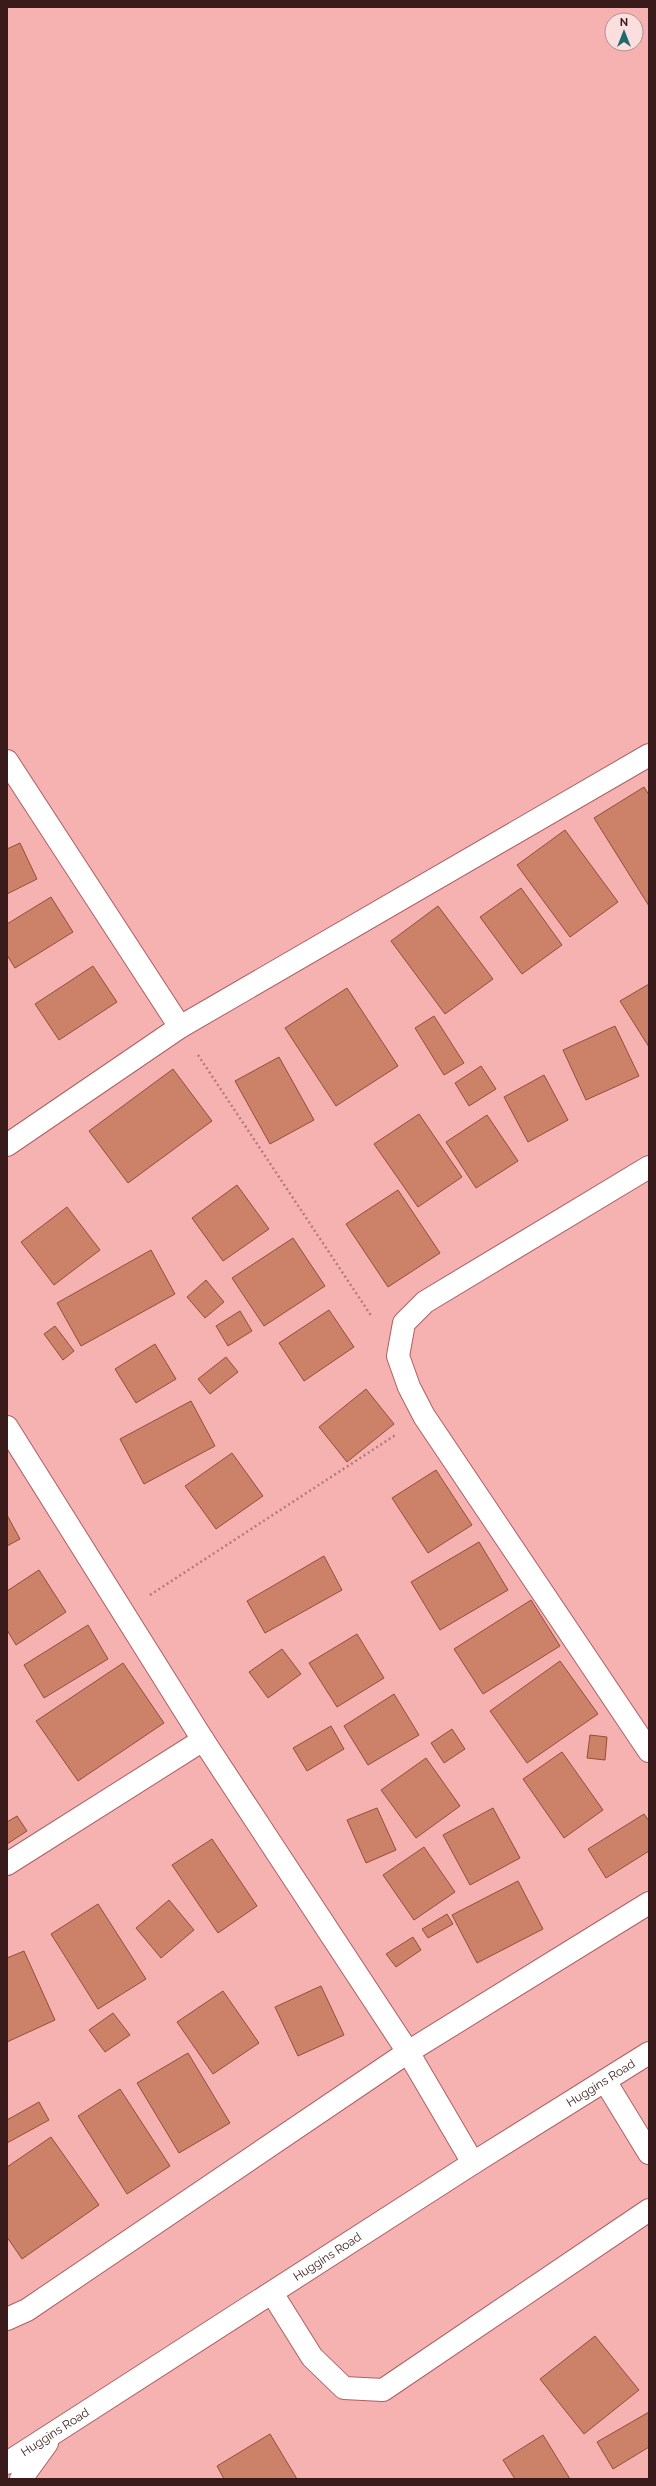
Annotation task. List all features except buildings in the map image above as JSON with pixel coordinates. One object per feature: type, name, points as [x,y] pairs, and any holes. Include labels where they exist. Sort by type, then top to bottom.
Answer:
[{"type":"street","points":[[7,1145],[180,1028],[649,755]]},
{"type":"street","points":[[7,761],[180,1028]]},
{"type":"street","points":[[649,1167],[425,1302],[404,1323],[398,1356],[409,1387],[424,1416],[649,1751]]},
{"type":"street","points":[[7,1427],[203,1740],[408,2052],[473,2163]]},
{"type":"street","points":[[7,1864],[203,1740]]},
{"type":"street","points":[[7,2319],[28,2310],[408,2052],[649,1903]]},
{"type":"street","name":"Huggins Road","points":[[7,2463],[473,2163],[649,2053]]},
{"type":"street","points":[[605,2081],[649,2153]]},
{"type":"street","points":[[272,2293],[312,2357],[344,2388],[383,2390],[649,2210]]},
{"type":"street","points":[[21,2479],[55,2432]]},
{"type":"path","points":[[180,1028],[398,1356]]},
{"type":"path","points":[[123,1613],[424,1416]]}]
